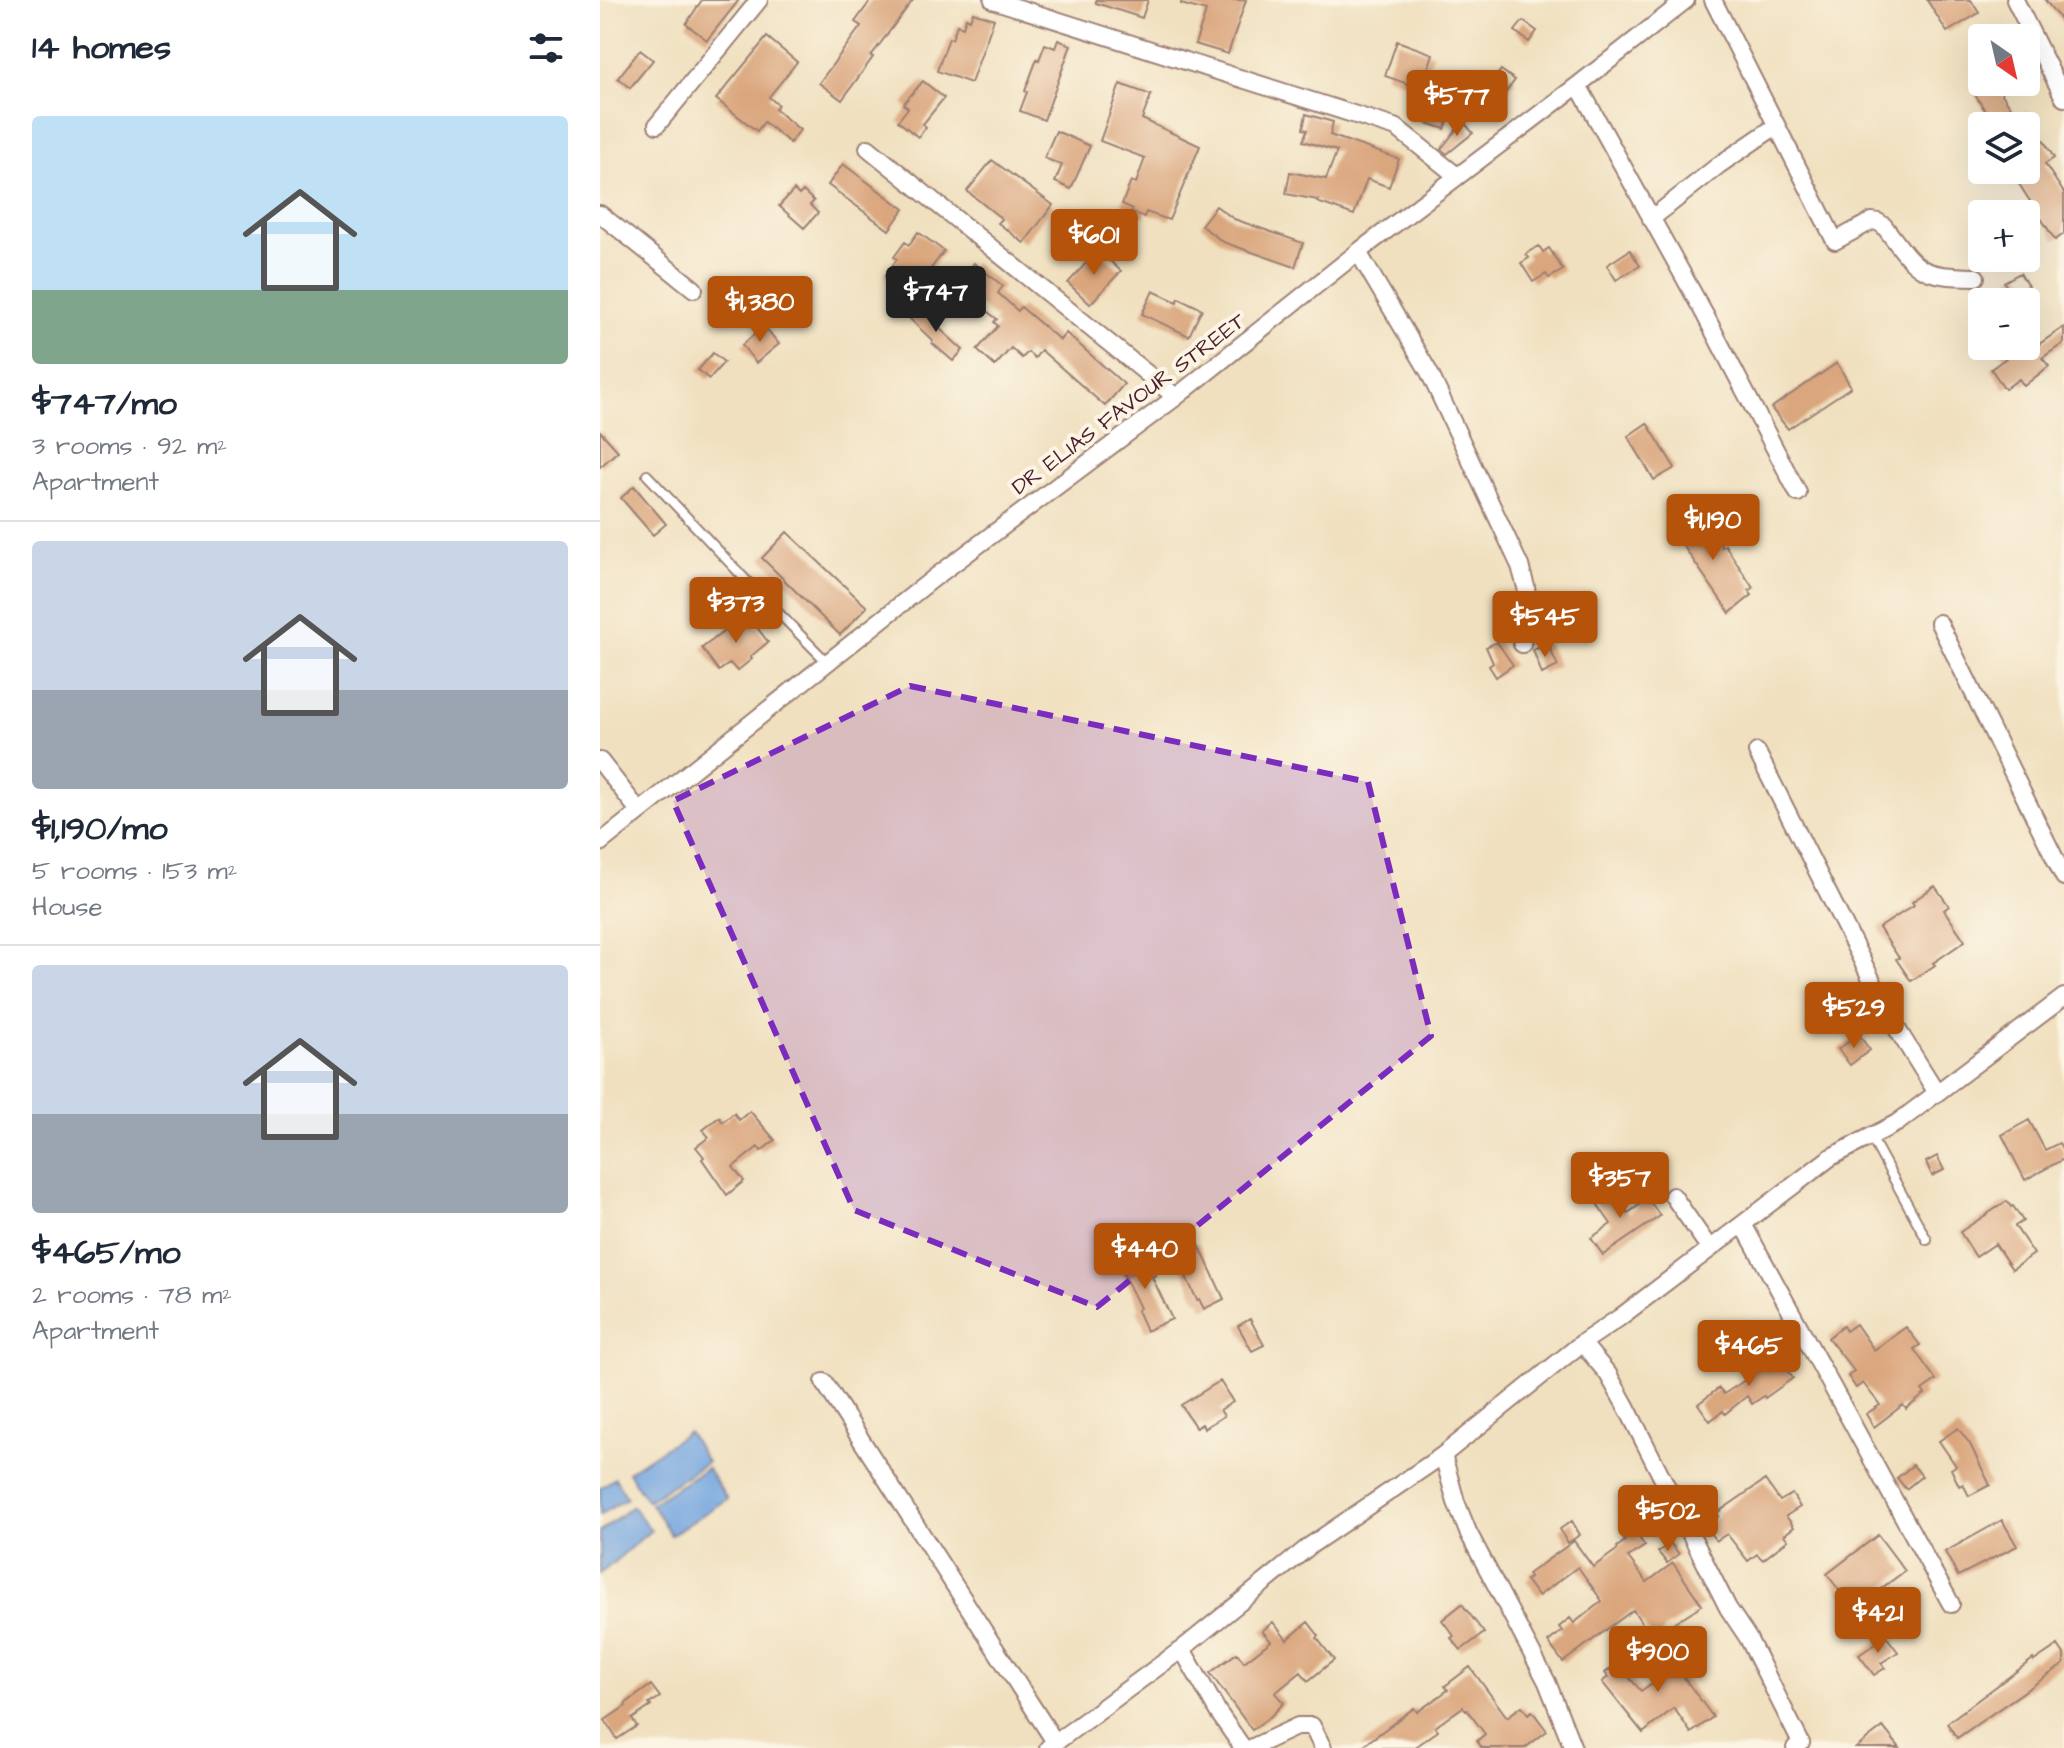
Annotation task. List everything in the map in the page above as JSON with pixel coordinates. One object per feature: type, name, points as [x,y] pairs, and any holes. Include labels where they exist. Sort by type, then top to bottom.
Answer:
[{"type":"street","points":[[657,125],[759,0]]},
{"type":"street","points":[[993,0],[1397,128],[1457,176]]},
{"type":"street","name":"DR ELIAS FAVOUR STREET","points":[[600,843],[972,548],[1176,397],[1358,252],[1686,0]]},
{"type":"street","points":[[1713,0],[1835,241],[1872,221],[1878,222],[1912,262],[1926,273],[1976,277]]},
{"type":"street","points":[[2015,0],[2064,98]]},
{"type":"street","points":[[2049,65],[2064,54]]},
{"type":"street","points":[[1578,85],[1705,315],[1798,493]]},
{"type":"street","points":[[1651,219],[1719,165],[1776,126]]},
{"type":"street","points":[[868,148],[1176,397]]},
{"type":"street","points":[[600,214],[694,289]]},
{"type":"street","points":[[1358,252],[1429,372],[1520,566],[1529,611],[1522,644]]},
{"type":"street","points":[[1939,623],[2064,877]]},
{"type":"street","points":[[1757,752],[1894,1024],[1937,1093]]},
{"type":"street","points":[[600,761],[639,811]]},
{"type":"street","points":[[824,1382],[1052,1745],[1182,1649],[1311,1545],[1443,1455],[1582,1343],[1831,1157],[1897,1123],[2064,997]]},
{"type":"street","points":[[1673,1196],[1710,1249]]},
{"type":"street","points":[[1743,1224],[1951,1604]]},
{"type":"street","points":[[1582,1343],[1608,1374],[1728,1608],[1748,1638],[1801,1743],[1795,1748]]},
{"type":"street","points":[[1443,1455],[1468,1532],[1547,1682],[1573,1748]]},
{"type":"street","points":[[1182,1649],[1243,1748]]},
{"type":"street","points":[[1251,1748],[1298,1726],[1312,1726],[1323,1748]]},
{"type":"lane","points":[[647,475],[827,662]]},
{"type":"lane","points":[[1871,1137],[1927,1240]]},
{"type":"highlighted area","points":[[910,686],[1368,782],[1431,1036],[1097,1307],[854,1210],[673,801]]},
{"type":"water","points":[[688,1432],[707,1462],[647,1501],[628,1472]]},
{"type":"water","points":[[707,1468],[727,1499],[671,1535],[651,1504]]},
{"type":"water","points":[[615,1478],[627,1498],[600,1515],[600,1488]]},
{"type":"water","points":[[632,1506],[651,1530],[600,1574],[600,1532]]},
{"type":"building","points":[[702,0],[739,0],[707,40],[686,24]]},
{"type":"building","points":[[871,0],[913,0],[842,100],[819,83],[861,26],[855,22]]},
{"type":"building","points":[[1096,0],[1148,0],[1142,18],[1096,3]]},
{"type":"building","points":[[1182,0],[1246,0],[1228,54],[1195,44],[1206,11],[1181,4]]},
{"type":"building","points":[[1927,0],[1971,0],[1979,13],[1947,32]]},
{"type":"building","points":[[2045,0],[2064,0],[2064,24]]},
{"type":"building","points":[[973,12],[994,19],[971,83],[937,71],[949,38],[952,39],[957,25],[963,27],[966,18],[970,20]]},
{"type":"building","points":[[1523,21],[1537,31],[1529,42],[1515,31]]},
{"type":"building","points":[[767,37],[797,62],[769,97],[778,105],[775,109],[800,130],[790,143],[764,122],[757,131],[716,99]]},
{"type":"building","points":[[1058,40],[1071,45],[1044,120],[1020,111],[1045,44],[1055,48]]},
{"type":"building","points":[[1397,41],[1433,54],[1427,72],[1457,82],[1453,92],[1458,93],[1445,129],[1421,121],[1431,92],[1385,76]]},
{"type":"building","points":[[640,50],[653,60],[630,88],[618,78]]},
{"type":"building","points":[[1501,70],[1515,80],[1494,108],[1480,98]]},
{"type":"building","points":[[923,81],[944,98],[923,124],[926,127],[918,137],[898,121],[908,108],[903,104]]},
{"type":"building","points":[[1120,84],[1151,95],[1142,119],[1200,146],[1169,220],[1146,212],[1144,217],[1122,204],[1131,181],[1136,183],[1145,158],[1100,141]]},
{"type":"building","points":[[1976,96],[2003,96],[2014,112],[1986,112]]},
{"type":"building","points":[[1306,114],[1333,122],[1330,135],[1399,159],[1389,187],[1367,179],[1354,215],[1318,200],[1286,194],[1290,172],[1326,179],[1337,151],[1303,141],[1307,130],[1303,129]]},
{"type":"building","points":[[1463,121],[1473,133],[1447,154],[1441,149]]},
{"type":"building","points":[[1056,131],[1090,146],[1071,189],[1055,182],[1062,165],[1044,158]]},
{"type":"building","points":[[2040,134],[2054,158],[2045,164],[2064,193],[2064,234],[2055,240],[2040,217],[2040,200],[2029,200],[2019,184],[2040,184]]},
{"type":"building","points":[[992,160],[1053,205],[1024,243],[998,223],[1002,219],[967,191]]},
{"type":"building","points":[[843,164],[904,209],[889,230],[828,185]]},
{"type":"building","points":[[794,190],[799,195],[803,191],[814,201],[810,205],[818,213],[804,228],[779,206]]},
{"type":"building","points":[[1216,206],[1234,219],[1303,243],[1295,267],[1223,242],[1201,225]]},
{"type":"building","points":[[918,232],[944,251],[911,295],[885,276],[905,242],[909,245]]},
{"type":"building","points":[[1539,246],[1543,252],[1549,248],[1563,270],[1549,278],[1546,274],[1533,282],[1521,263],[1529,258],[1526,254]]},
{"type":"building","points":[[1098,250],[1121,271],[1090,304],[1068,283]]},
{"type":"building","points":[[1630,250],[1640,266],[1616,280],[1607,265]]},
{"type":"building","points":[[974,263],[1003,286],[998,293],[1018,311],[1021,307],[1060,340],[1066,333],[1124,384],[1105,406],[1041,350],[1035,358],[1028,352],[1022,358],[1011,348],[995,366],[977,350],[998,326],[994,322],[997,319],[956,287]]},
{"type":"building","points":[[2020,273],[2028,286],[2007,288],[2004,282]]},
{"type":"building","points":[[1153,291],[1202,309],[1189,336],[1142,314]]},
{"type":"building","points":[[920,307],[963,350],[953,361],[909,318]]},
{"type":"building","points":[[764,326],[779,344],[756,363],[742,345]]},
{"type":"building","points":[[2064,327],[2064,343],[2042,358],[2049,366],[2024,386],[2019,379],[2005,389],[1991,369],[2003,360],[2040,360],[2040,343]]},
{"type":"building","points":[[713,353],[724,362],[709,379],[698,370]]},
{"type":"building","points":[[1837,363],[1851,387],[1788,429],[1771,408]]},
{"type":"building","points":[[1647,423],[1675,468],[1654,480],[1628,436]]},
{"type":"building","points":[[600,431],[618,451],[600,467]]},
{"type":"building","points":[[634,486],[666,524],[653,535],[621,498]]},
{"type":"building","points":[[1689,509],[1711,545],[1718,540],[1722,547],[1725,545],[1753,588],[1749,591],[1752,595],[1730,613],[1668,524]]},
{"type":"building","points":[[787,532],[867,607],[840,635],[762,558]]},
{"type":"building","points":[[1560,608],[1568,626],[1553,633],[1545,615]]},
{"type":"building","points":[[749,617],[768,642],[737,671],[730,663],[719,671],[702,648],[739,620],[742,623]]},
{"type":"building","points":[[1497,642],[1513,665],[1496,677],[1489,666],[1493,663],[1486,647]]},
{"type":"building","points":[[1548,644],[1558,666],[1542,674],[1533,650]]},
{"type":"building","points":[[1935,886],[1949,906],[1944,910],[1965,941],[1911,981],[1879,928],[1914,905],[1912,902]]},
{"type":"building","points":[[1859,1035],[1870,1050],[1850,1065],[1838,1049]]},
{"type":"building","points":[[750,1111],[775,1140],[761,1151],[758,1147],[733,1167],[744,1181],[727,1195],[696,1147],[709,1137],[703,1130],[719,1117],[723,1122],[734,1113],[739,1120]]},
{"type":"building","points":[[2029,1120],[2045,1150],[2059,1143],[2064,1159],[2025,1180],[2002,1135]]},
{"type":"building","points":[[1937,1156],[1944,1170],[1932,1176],[1926,1162]]},
{"type":"building","points":[[1653,1163],[1663,1176],[1650,1185],[1641,1172]]},
{"type":"building","points":[[1607,1184],[1628,1213],[1648,1199],[1660,1216],[1603,1255],[1591,1238],[1611,1224],[1591,1195]]},
{"type":"building","points":[[2007,1201],[2023,1221],[2015,1226],[2034,1254],[2012,1269],[1995,1244],[1976,1257],[1960,1232]]},
{"type":"building","points":[[1198,1243],[1224,1299],[1204,1309],[1183,1270],[1186,1269],[1178,1252]]},
{"type":"building","points":[[1144,1251],[1156,1275],[1152,1277],[1172,1319],[1146,1331],[1137,1310],[1140,1308],[1118,1263]]},
{"type":"building","points":[[1250,1319],[1264,1345],[1252,1351],[1238,1326]]},
{"type":"building","points":[[1856,1324],[1874,1350],[1906,1327],[1920,1345],[1914,1349],[1936,1380],[1922,1390],[1925,1394],[1906,1409],[1903,1405],[1874,1427],[1866,1414],[1880,1405],[1863,1383],[1856,1388],[1848,1376],[1854,1371],[1828,1338],[1843,1326],[1846,1331]]},
{"type":"building","points":[[1773,1353],[1793,1378],[1752,1404],[1747,1396],[1725,1414],[1723,1411],[1710,1421],[1698,1404],[1719,1388],[1724,1394],[1748,1378],[1745,1373]]},
{"type":"building","points":[[1220,1381],[1233,1402],[1220,1410],[1224,1416],[1204,1428],[1202,1424],[1196,1428],[1181,1405]]},
{"type":"building","points":[[1958,1428],[1970,1444],[1990,1485],[1969,1496],[1963,1484],[1959,1486],[1951,1469],[1956,1466],[1939,1441]]},
{"type":"building","points":[[1913,1465],[1922,1476],[1906,1489],[1897,1478]]},
{"type":"building","points":[[1765,1480],[1780,1501],[1792,1494],[1800,1507],[1786,1516],[1794,1527],[1784,1535],[1788,1540],[1763,1560],[1757,1554],[1748,1561],[1727,1534],[1716,1541],[1705,1526],[1719,1516],[1717,1513]]},
{"type":"building","points":[[2002,1520],[2017,1546],[1958,1576],[1945,1552]]},
{"type":"building","points":[[1572,1521],[1580,1535],[1567,1543],[1560,1529]]},
{"type":"building","points":[[1634,1531],[1645,1546],[1628,1557],[1647,1582],[1673,1563],[1702,1605],[1653,1639],[1633,1610],[1563,1662],[1548,1642],[1562,1631],[1559,1627],[1570,1618],[1574,1623],[1602,1601],[1578,1567],[1538,1596],[1526,1580],[1530,1578],[1528,1574],[1574,1541],[1593,1567],[1618,1549],[1625,1541],[1623,1538]]},
{"type":"building","points":[[1878,1535],[1905,1571],[1853,1609],[1827,1574]]},
{"type":"building","points":[[1670,1543],[1679,1554],[1667,1563],[1658,1552]]},
{"type":"building","points":[[1462,1604],[1484,1633],[1461,1650],[1442,1620]]},
{"type":"building","points":[[1273,1622],[1287,1640],[1308,1622],[1334,1660],[1308,1681],[1301,1672],[1275,1693],[1284,1703],[1252,1730],[1210,1673],[1237,1653],[1244,1662],[1271,1641],[1262,1631]]},
{"type":"building","points":[[1886,1636],[1898,1652],[1881,1663],[1885,1668],[1874,1675],[1859,1655]]},
{"type":"building","points":[[1668,1642],[1681,1659],[1674,1664],[1713,1717],[1691,1733],[1674,1708],[1643,1733],[1602,1682],[1608,1677],[1605,1673],[1616,1664],[1641,1691],[1662,1676],[1648,1656]]},
{"type":"building","points":[[2058,1645],[2064,1654],[2064,1664],[1957,1738],[1947,1723],[2033,1659]]},
{"type":"building","points":[[1470,1667],[1507,1717],[1522,1706],[1528,1714],[1532,1711],[1547,1731],[1525,1748],[1482,1748],[1477,1741],[1485,1734],[1463,1707],[1435,1727],[1438,1731],[1414,1748],[1360,1748],[1414,1708],[1417,1712],[1448,1690],[1445,1686]]},
{"type":"building","points":[[651,1685],[660,1697],[632,1719],[637,1726],[617,1739],[605,1720]]},
{"type":"building","points":[[1883,1727],[1900,1748],[1856,1748]]}]
